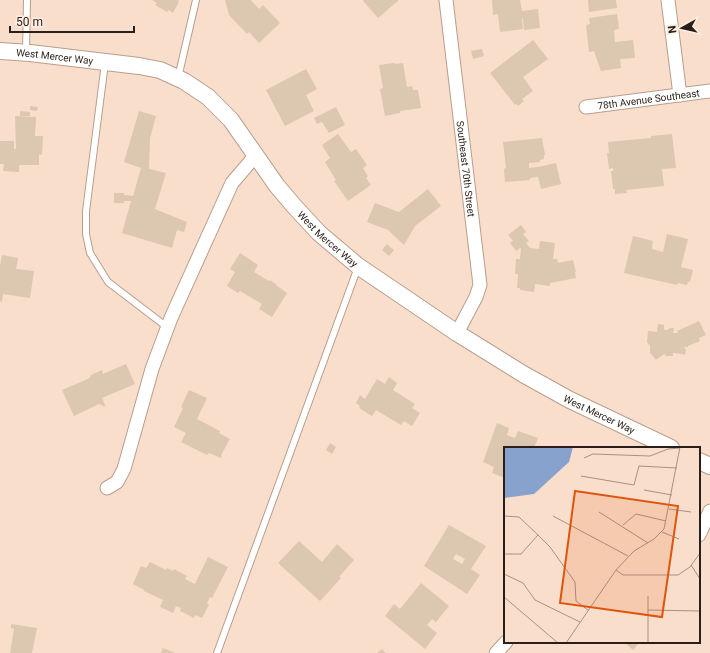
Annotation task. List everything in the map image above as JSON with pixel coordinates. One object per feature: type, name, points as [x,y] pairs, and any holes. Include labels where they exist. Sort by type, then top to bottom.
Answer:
[{"type":"street","name":"Southeast 70th Street","points":[[446,0],[480,285],[476,297],[457,333]]},
{"type":"street","points":[[668,0],[680,95]]},
{"type":"street","name":"West Mercer Way","points":[[0,51],[139,66],[160,70],[184,81],[208,97],[231,120],[277,186],[319,233],[358,266],[457,333],[523,374],[570,400],[669,447]]},
{"type":"street","name":"78th Avenue Southeast","points":[[586,107],[710,91]]},
{"type":"street","points":[[107,488],[117,482],[124,469],[152,368],[167,327],[232,183],[256,155]]},
{"type":"street","points":[[700,461],[710,466]]},
{"type":"street","points":[[700,533],[710,511]]},
{"type":"street","points":[[496,653],[505,643]]},
{"type":"lane","points":[[26,53],[27,0]]},
{"type":"lane","points":[[178,78],[196,0]]},
{"type":"lane","points":[[105,62],[86,211],[86,234],[90,252],[108,282],[167,327]]},
{"type":"lane","points":[[217,653],[358,266]]},
{"type":"building","points":[[152,0],[179,0],[179,2],[173,13],[169,10],[167,12],[155,5],[157,3]]},
{"type":"building","points":[[225,0],[251,0],[259,9],[263,5],[280,23],[259,43],[249,32],[247,34],[229,15]]},
{"type":"building","points":[[399,0],[378,18],[363,1]]},
{"type":"building","points":[[492,0],[520,0],[522,11],[538,9],[540,28],[524,30],[522,19],[523,29],[500,32],[498,14],[493,15]]},
{"type":"building","points":[[588,0],[616,0],[617,8],[589,12]]},
{"type":"building","points":[[617,14],[619,29],[614,30],[615,42],[633,40],[635,58],[620,59],[621,68],[601,71],[594,51],[589,52],[586,25],[590,24],[589,18]]},
{"type":"building","points":[[533,40],[548,59],[523,77],[533,91],[522,99],[524,101],[518,106],[516,104],[515,105],[490,73]]},
{"type":"building","points":[[482,49],[484,56],[473,59],[471,51]]},
{"type":"building","points":[[403,63],[407,87],[412,86],[413,90],[418,90],[421,108],[400,111],[400,113],[385,116],[380,89],[383,88],[379,65]]},
{"type":"building","points":[[306,69],[317,89],[306,95],[314,111],[285,126],[266,90]]},
{"type":"building","points":[[30,106],[38,107],[37,111],[30,110]]},
{"type":"building","points":[[336,107],[345,125],[329,133],[322,122],[317,124],[314,118]]},
{"type":"building","points":[[20,111],[30,112],[30,116],[20,116]]},
{"type":"building","points":[[139,111],[156,116],[150,138],[149,169],[166,173],[155,209],[187,222],[184,232],[177,230],[172,248],[122,233],[131,201],[114,203],[114,193],[124,193],[124,195],[133,196],[141,168],[124,162]]},
{"type":"building","points":[[15,116],[36,117],[35,136],[43,136],[42,155],[39,154],[39,165],[19,165],[19,172],[3,171],[4,164],[0,164],[0,141],[14,141],[14,149],[16,149]]},
{"type":"building","points":[[338,134],[351,152],[356,149],[367,165],[363,168],[368,176],[366,178],[371,185],[348,201],[334,181],[336,180],[325,162],[330,158],[322,145]]},
{"type":"building","points":[[672,134],[676,168],[662,169],[664,186],[626,190],[627,193],[615,194],[611,171],[613,171],[613,168],[609,169],[607,153],[609,153],[608,142],[651,138],[651,136]]},
{"type":"building","points":[[542,138],[545,155],[544,159],[540,160],[540,162],[529,163],[529,168],[556,163],[561,184],[541,189],[538,177],[530,178],[530,180],[505,182],[504,169],[506,168],[503,142]]},
{"type":"building","points":[[428,189],[441,206],[415,226],[404,245],[388,230],[367,222],[375,203],[399,212]]},
{"type":"building","points":[[521,225],[526,232],[523,234],[529,241],[526,243],[530,248],[539,249],[540,241],[555,243],[553,259],[557,259],[558,263],[573,260],[576,278],[550,283],[550,286],[535,284],[534,292],[520,290],[520,288],[517,288],[518,274],[515,274],[516,259],[520,259],[521,249],[520,248],[516,251],[510,243],[513,241],[508,235]]},
{"type":"building","points":[[667,234],[688,239],[681,267],[693,270],[690,282],[688,282],[687,285],[678,283],[677,285],[624,273],[633,236],[653,241],[652,249],[663,252]]},
{"type":"building","points":[[387,244],[394,250],[389,256],[382,250]]},
{"type":"building","points":[[240,253],[258,265],[254,272],[269,281],[270,280],[287,293],[272,317],[259,309],[262,304],[240,291],[238,293],[227,286],[235,272],[230,269]]},
{"type":"building","points":[[2,255],[18,258],[16,269],[34,271],[30,298],[3,294],[2,302],[0,301],[0,266]]},
{"type":"building","points":[[699,321],[706,335],[699,338],[700,341],[685,347],[685,355],[673,353],[673,356],[666,356],[664,354],[656,360],[650,353],[650,346],[647,342],[648,331],[657,332],[658,324],[664,325],[664,330],[674,328],[673,333],[678,333],[677,331]]},
{"type":"building","points":[[126,364],[135,384],[102,398],[106,407],[99,404],[74,416],[62,390],[90,378],[91,375],[102,370],[103,374]]},
{"type":"building","points":[[389,377],[397,383],[393,390],[415,404],[412,408],[420,413],[412,426],[404,421],[401,425],[376,410],[372,416],[359,408],[360,406],[356,403],[360,395],[365,399],[377,379],[385,384]]},
{"type":"building","points":[[189,390],[207,398],[197,419],[220,431],[219,433],[230,439],[221,455],[221,458],[209,453],[207,455],[181,442],[186,433],[174,427],[183,408],[181,407]]},
{"type":"building","points":[[497,423],[509,428],[507,435],[515,438],[518,431],[538,438],[534,447],[504,447],[504,478],[492,473],[494,467],[483,462]]},
{"type":"building","points":[[330,443],[336,447],[332,454],[326,450]]},
{"type":"building","points":[[449,525],[486,546],[471,569],[480,575],[467,594],[424,566]],"holes":[[[456,554],[465,559],[462,564],[453,559]]]},
{"type":"building","points":[[299,541],[322,562],[337,544],[354,560],[339,577],[341,578],[320,601],[278,563]]},
{"type":"building","points":[[208,557],[228,567],[212,598],[210,597],[207,603],[209,605],[202,618],[195,615],[194,618],[180,611],[181,608],[176,606],[173,613],[160,607],[163,600],[133,584],[141,566],[146,568],[150,562],[166,570],[167,568],[173,571],[174,569],[187,576],[185,579],[195,584]]},
{"type":"building","points":[[421,583],[449,606],[436,622],[432,619],[427,625],[437,633],[425,649],[385,616],[394,604],[400,609]]},
{"type":"building","points":[[11,624],[37,628],[32,653],[10,653],[14,629],[11,628]]},
{"type":"building","points":[[625,643],[639,643],[633,650]]},
{"type":"building","points":[[163,648],[175,653],[161,653]]},
{"type":"building","points":[[382,649],[386,653],[377,653]]}]
